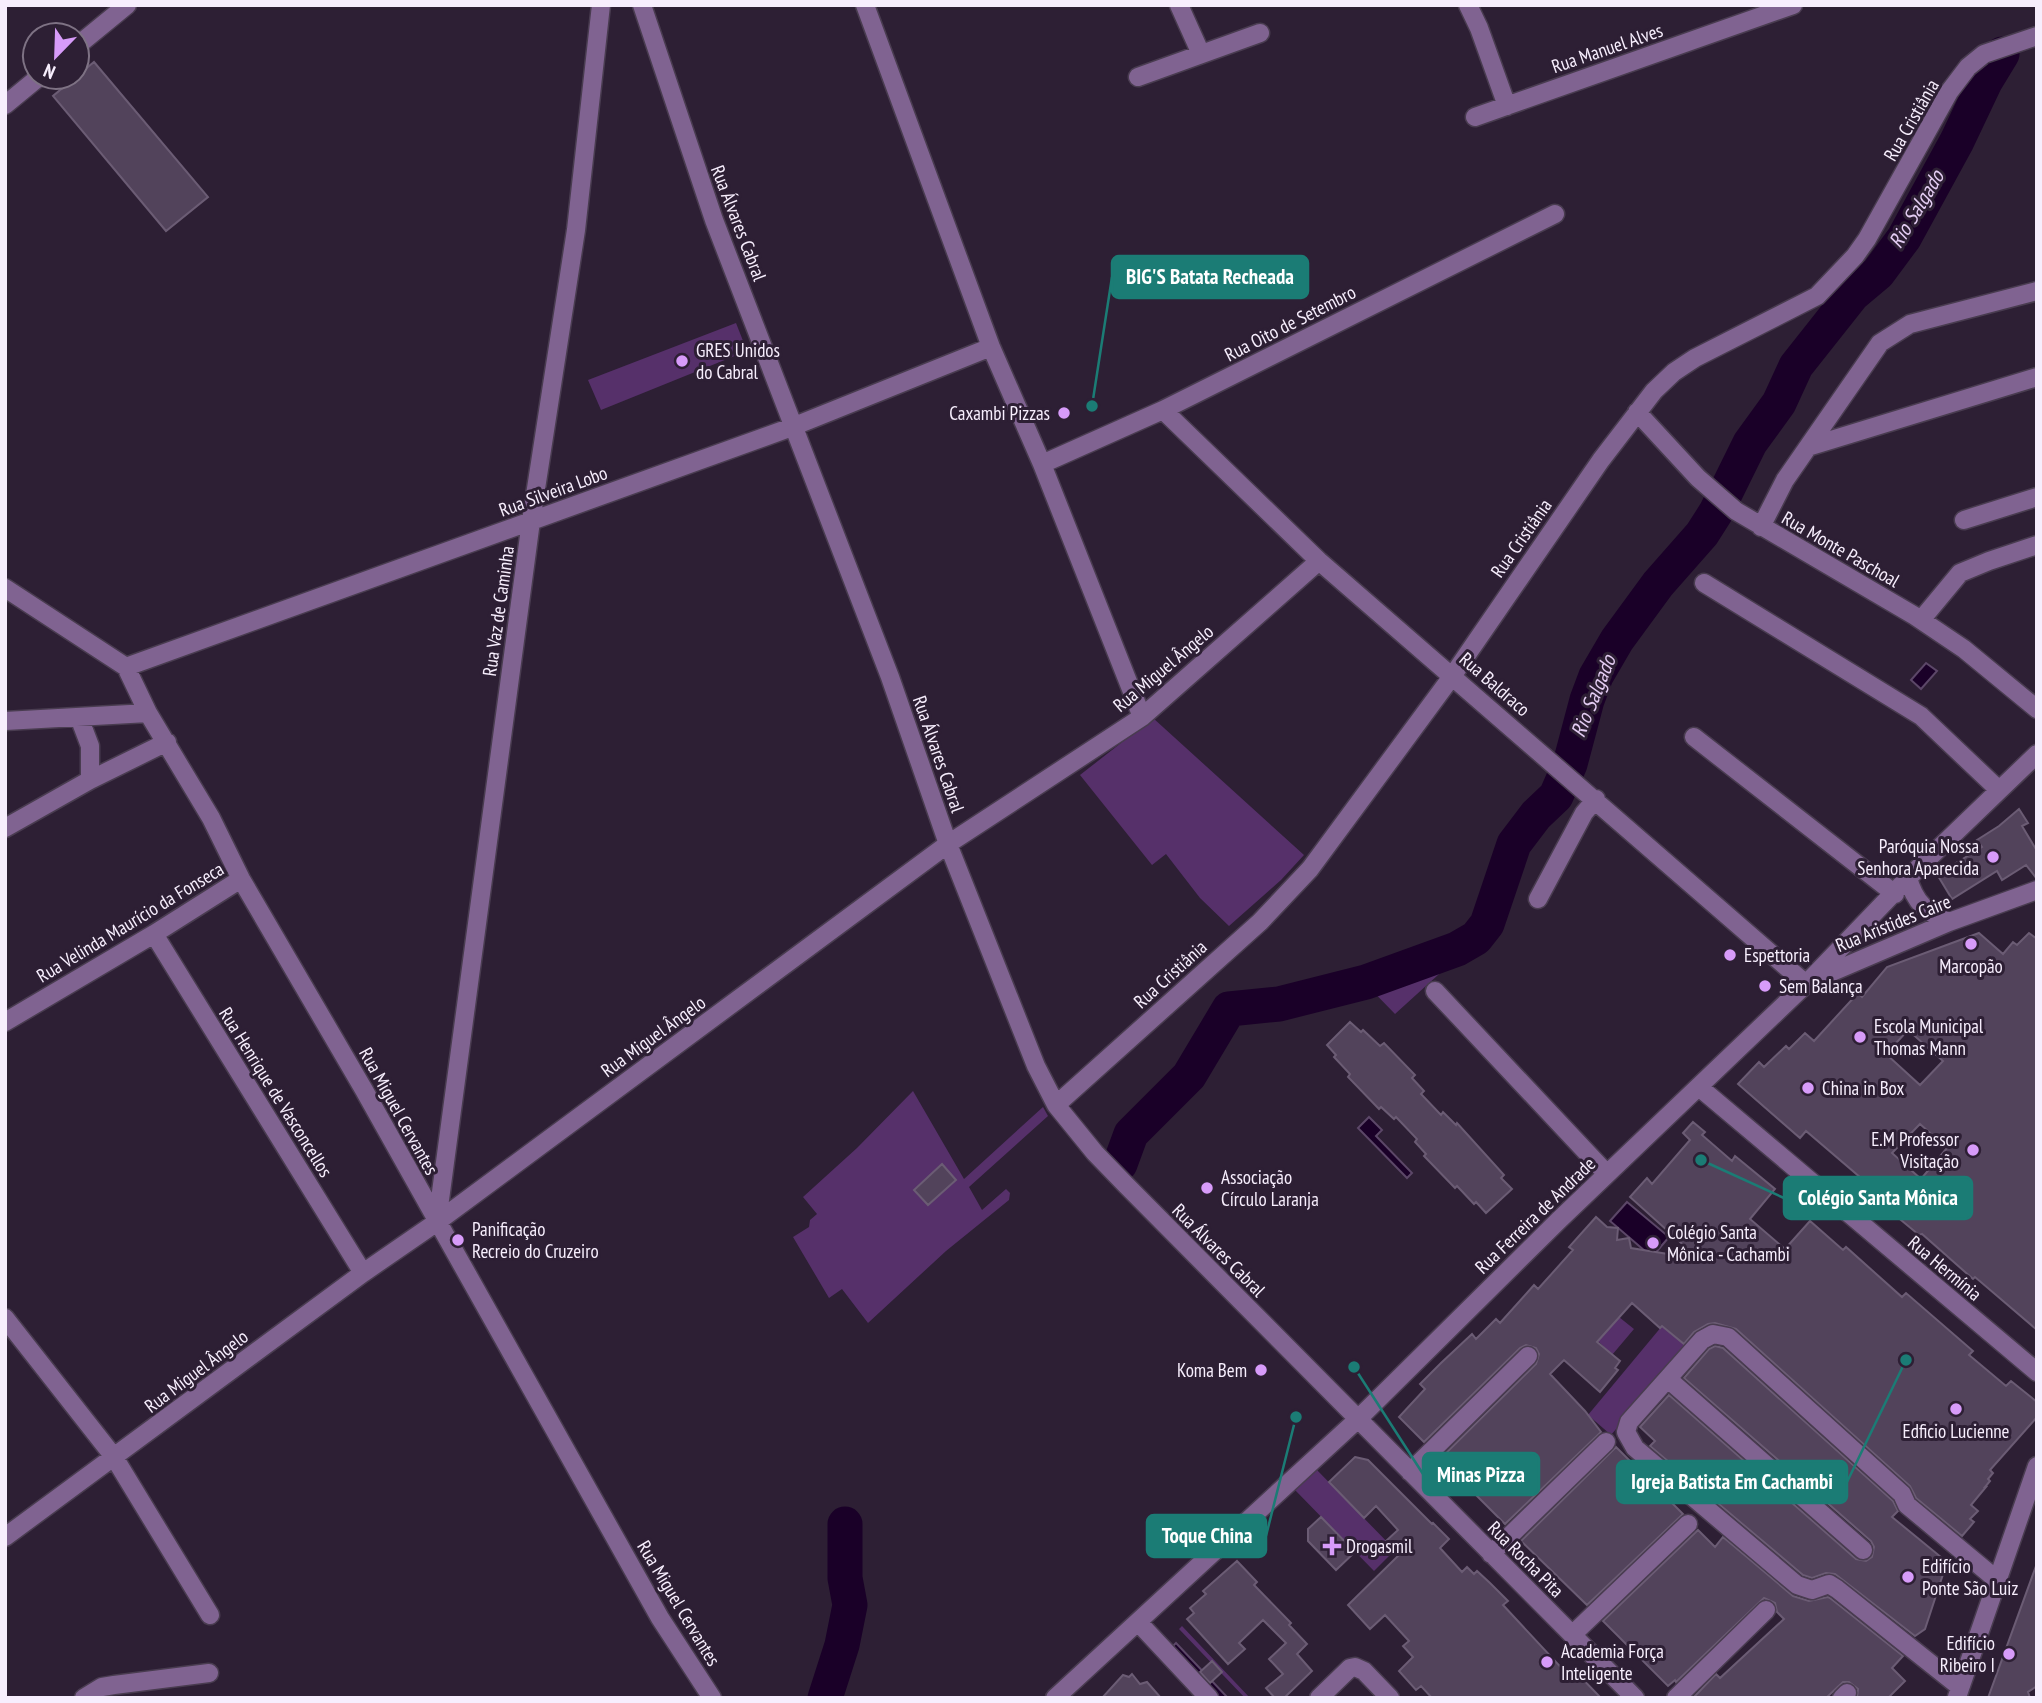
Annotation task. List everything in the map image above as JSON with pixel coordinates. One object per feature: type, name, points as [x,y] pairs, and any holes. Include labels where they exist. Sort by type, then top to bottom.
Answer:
[{"type":"street","points":[[91,35],[127,5]]},
{"type":"street","name":"Rua Vaz de Caminha","points":[[437,1222],[531,522],[576,230],[601,5]]},
{"type":"street","name":"Rua Álvares Cabral","points":[[642,5],[684,135],[792,427],[890,677],[948,844],[1037,1066],[1056,1105],[1095,1153],[1357,1420]]},
{"type":"street","points":[[865,5],[991,347],[1042,464],[1142,717]]},
{"type":"street","points":[[1179,5],[1201,54]]},
{"type":"street","points":[[1468,5],[1507,106]]},
{"type":"street","name":"Rua Manuel Alves","points":[[1475,117],[1793,5]]},
{"type":"street","points":[[1138,77],[1259,33]]},
{"type":"street","name":"Rua Cristiânia","points":[[1056,1105],[1260,922],[1296,886],[1334,840],[1453,675],[1601,460],[1667,378],[1695,358],[1817,296],[1855,256],[1867,239],[1949,92],[1968,67],[1984,54],[2037,36]]},
{"type":"street","points":[[5,105],[22,91]]},
{"type":"street","name":"Rua Oito de Setembro","points":[[1042,464],[1163,410],[1555,214]]},
{"type":"street","points":[[1761,527],[1785,480],[1874,349],[1890,335],[1910,324],[2037,291]]},
{"type":"street","name":"Rua Silveira Lobo","points":[[127,667],[792,427],[991,347]]},
{"type":"street","points":[[1808,447],[2037,377]]},
{"type":"street","name":"Rua Baldraco","points":[[1163,410],[1319,561],[1806,984]]},
{"type":"street","name":"Rua Monte Paschoal","points":[[1637,412],[1698,478],[1736,511],[1921,620],[1964,649],[2037,709]]},
{"type":"street","points":[[1964,520],[2037,497]]},
{"type":"street","points":[[1921,620],[1960,573],[2037,545]]},
{"type":"street","name":"Rua Miguel Ângelo","points":[[5,1537],[948,844],[1142,717],[1319,561]]},
{"type":"street","points":[[1704,583],[1922,716],[1999,790]]},
{"type":"street","points":[[5,588],[127,667]]},
{"type":"street","name":"Rua Miguel Cervantes","points":[[127,667],[148,713],[211,818],[241,879],[364,1090],[660,1618],[712,1698]]},
{"type":"street","points":[[5,721],[148,713]]},
{"type":"street","points":[[79,716],[90,746],[90,780]]},
{"type":"street","points":[[1694,737],[1895,894]]},
{"type":"street","points":[[5,828],[90,780],[167,742]]},
{"type":"street","name":"Rua Ferreira de Andrade","points":[[1055,1698],[1357,1420],[1607,1174],[1806,984],[1908,878],[2037,754]]},
{"type":"street","points":[[1538,898],[1593,797]]},
{"type":"street","points":[[1908,878],[1920,905],[1929,913],[1949,922]]},
{"type":"street","name":"Rua Velinda Maurício da Fonseca","points":[[5,1022],[241,879]]},
{"type":"street","name":"Rua Aristides Caire","points":[[1806,984],[1835,969],[1949,922],[2037,890]]},
{"type":"street","name":"Rua Henrique de Vasconcellos","points":[[154,934],[363,1273]]},
{"type":"street","points":[[1435,991],[1607,1174]]},
{"type":"street","name":"Rua Hermínia","points":[[1699,1087],[2037,1372]]},
{"type":"street","points":[[5,1318],[114,1457],[210,1615]]},
{"type":"street","points":[[1997,1580],[1907,1505],[1902,1494],[1728,1337],[1713,1334],[1702,1340],[1629,1422],[1626,1432],[1635,1448],[1797,1585],[1812,1590],[1829,1584],[1837,1589],[1959,1692],[2036,1469]]},
{"type":"street","points":[[1409,1472],[1528,1356]]},
{"type":"street","points":[[1668,1379],[1863,1550]]},
{"type":"street","name":"Rua Rocha Pita","points":[[1357,1420],[1635,1698]]},
{"type":"street","points":[[1491,1554],[1606,1442]]},
{"type":"street","points":[[1572,1635],[1688,1524]]},
{"type":"street","points":[[1676,1698],[1766,1610]]},
{"type":"street","points":[[1138,1622],[1209,1698]]},
{"type":"street","points":[[1319,1698],[1350,1668],[1355,1667],[1364,1671],[1390,1698]]},
{"type":"street","points":[[84,1698],[102,1687],[209,1673]]},
{"type":"shaded area","name":"GRES Unidos do Cabral","points":[[736,323],[747,351],[601,410],[588,380]]},
{"type":"shaded area","points":[[1926,663],[1937,671],[1921,689],[1911,680]]},
{"type":"shaded area","points":[[1153,718],[1304,855],[1281,880],[1229,926],[1200,898],[1166,854],[1152,865],[1080,775]]},
{"type":"shaded area","points":[[1553,784],[1561,792],[1529,836],[1524,834],[1514,851],[1518,855],[1497,913],[1506,922],[1463,958],[1460,955],[1395,1014],[1358,976],[1379,970],[1414,950],[1420,954],[1454,942],[1477,928],[1488,907],[1482,902],[1498,869],[1503,846],[1505,847],[1511,836],[1540,806],[1538,803]]},
{"type":"shaded area","points":[[913,1091],[964,1179],[1043,1107],[1048,1116],[969,1187],[982,1210],[1006,1189],[1010,1193],[1009,1200],[946,1251],[868,1323],[842,1289],[829,1298],[793,1237],[809,1227],[810,1220],[817,1214],[803,1197],[857,1148]]},
{"type":"shaded area","points":[[1369,1117],[1382,1130],[1376,1136],[1412,1173],[1407,1178],[1358,1128]]},
{"type":"shaded area","points":[[1627,1202],[1669,1237],[1652,1257],[1610,1221]]},
{"type":"shaded area","points":[[1619,1317],[1634,1329],[1612,1355],[1598,1341]]},
{"type":"shaded area","points":[[1662,1326],[1686,1346],[1611,1435],[1588,1415]]},
{"type":"shaded area","points":[[1316,1469],[1395,1550],[1374,1571],[1295,1490]]},
{"type":"shaded area","points":[[1182,1626],[1250,1698],[1245,1698],[1179,1629]]},
{"type":"shaded area","points":[[1176,1643],[1228,1698],[1220,1698],[1172,1647]]},
{"type":"building","points":[[94,62],[208,197],[166,231],[53,96],[59,91],[91,91],[91,64]]},
{"type":"building","name":"Paróquia Nossa Senhora Aparecida","points":[[2019,809],[2028,823],[2022,826],[2037,851],[2037,879],[2026,865],[2002,880],[1997,871],[1952,899],[1938,876],[1982,847],[1977,840]]},
{"type":"building","points":[[1979,933],[2003,954],[2013,942],[2017,945],[2029,933],[2037,939],[2037,1330],[1922,1234],[1919,1235],[1895,1215],[1896,1208],[1806,1131],[1800,1138],[1738,1084],[1759,1062],[1764,1067],[1786,1046],[1789,1049],[1805,1033],[1814,1041],[1858,993],[1862,997],[1887,967]],"holes":[[[1908,1030],[1943,1061],[1920,1085],[1886,1054]],[[1920,1124],[1947,1148],[1921,1179],[1892,1153]]]},
{"type":"building","points":[[1350,1022],[1380,1046],[1384,1043],[1415,1075],[1412,1078],[1424,1091],[1421,1094],[1441,1115],[1443,1112],[1456,1125],[1457,1123],[1504,1175],[1501,1178],[1512,1189],[1486,1213],[1457,1186],[1455,1188],[1424,1156],[1426,1154],[1415,1142],[1417,1139],[1396,1117],[1394,1119],[1381,1107],[1379,1109],[1348,1077],[1350,1074],[1327,1045]]},
{"type":"building","points":[[1693,1122],[1705,1132],[1702,1135],[1732,1161],[1735,1156],[1775,1189],[1750,1219],[1785,1249],[1810,1221],[1843,1250],[1846,1247],[1902,1297],[1906,1293],[1973,1351],[1969,1355],[2006,1386],[2011,1381],[2037,1402],[2037,1417],[1990,1470],[1993,1473],[1988,1479],[1990,1481],[1971,1505],[1978,1511],[1970,1519],[1974,1522],[1962,1536],[1916,1498],[1910,1486],[1736,1329],[1715,1323],[1708,1324],[1694,1332],[1684,1344],[1662,1326],[1660,1328],[1632,1303],[1597,1342],[1620,1361],[1615,1368],[1618,1370],[1600,1392],[1564,1360],[1550,1374],[1601,1432],[1505,1524],[1440,1459],[1536,1364],[1539,1354],[1536,1348],[1526,1345],[1520,1348],[1424,1442],[1399,1417],[1425,1389],[1420,1384],[1472,1334],[1476,1339],[1496,1319],[1500,1323],[1534,1285],[1538,1289],[1573,1250],[1569,1247],[1596,1217],[1607,1227],[1618,1228],[1617,1240],[1629,1238],[1631,1248],[1699,1259],[1630,1197],[1647,1178],[1652,1184],[1690,1140],[1683,1133]]},
{"type":"building","points":[[942,1164],[956,1180],[928,1205],[914,1190]]},
{"type":"building","points":[[1715,1346],[1723,1348],[1893,1501],[1898,1511],[1892,1517],[1947,1562],[1925,1629],[1915,1636],[1835,1574],[1826,1573],[1812,1578],[1803,1575],[1650,1446],[1655,1441],[1640,1427],[1669,1395],[1856,1559],[1866,1561],[1872,1557],[1874,1547],[1871,1541],[1684,1378],[1709,1349]]},
{"type":"building","points":[[1616,1447],[1683,1514],[1587,1605],[1521,1541]]},
{"type":"building","points":[[1355,1457],[1368,1460],[1433,1523],[1449,1539],[1440,1548],[1462,1572],[1467,1567],[1474,1574],[1477,1571],[1508,1601],[1503,1605],[1568,1675],[1573,1669],[1601,1698],[1432,1698],[1421,1686],[1416,1690],[1399,1671],[1413,1657],[1403,1646],[1409,1641],[1385,1615],[1370,1629],[1348,1605],[1400,1554],[1386,1541],[1398,1530],[1376,1506],[1364,1518],[1329,1482]]},
{"type":"building","name":"Drogasmil","points":[[1321,1517],[1355,1552],[1336,1570],[1308,1541],[1308,1529]]},
{"type":"building","points":[[1698,1530],[1715,1547],[1723,1537],[1793,1596],[1809,1601],[1830,1598],[1903,1656],[1892,1668],[1905,1681],[1888,1698],[1857,1698],[1858,1689],[1849,1682],[1843,1682],[1826,1698],[1693,1698],[1716,1674],[1720,1678],[1784,1619],[1777,1612],[1775,1603],[1764,1598],[1676,1682],[1675,1680],[1668,1686],[1603,1621]]},
{"type":"building","points":[[1237,1561],[1257,1582],[1254,1585],[1291,1623],[1289,1625],[1307,1644],[1297,1654],[1312,1671],[1284,1698],[1275,1698],[1266,1688],[1283,1674],[1269,1659],[1286,1643],[1263,1620],[1239,1643],[1245,1649],[1228,1664],[1187,1619],[1194,1613],[1190,1608],[1206,1594],[1203,1591]]},
{"type":"building","points":[[2036,1566],[2037,1686],[2028,1692],[2030,1698],[1988,1698]]},
{"type":"building","points":[[1212,1661],[1222,1672],[1210,1683],[1200,1672]]},
{"type":"building","points":[[1132,1674],[1140,1684],[1147,1682],[1161,1698],[1102,1698],[1123,1675],[1129,1677]]},
{"type":"waterway","name":"Rio Salgado","points":[[1120,1164],[1131,1134],[1189,1076],[1229,1009],[1279,1004],[1366,982],[1457,949],[1476,938],[1487,924],[1514,844],[1536,815],[1556,796],[1570,764],[1596,676],[1617,640],[1658,584],[1702,534],[1716,512],[1750,443],[1779,403],[1796,366],[1853,294],[1878,273],[1904,238],[2002,54]]},
{"type":"waterway","name":"Rio Salgado","points":[[825,1698],[842,1645],[850,1605],[845,1578],[845,1524]]},
{"type":"place","name":"GRES Unidos do Cabral","points":[[682,361]]},
{"type":"place","name":"BIG'S Batata Recheada","points":[[1092,406]]},
{"type":"place","name":"Caxambi Pizzas","points":[[1064,413]]},
{"type":"place","name":"Paróquia Nossa Senhora Aparecida","points":[[1993,857]]},
{"type":"place","name":"Marcopão","points":[[1971,944]]},
{"type":"place","name":"Espettoria","points":[[1730,955]]},
{"type":"place","name":"Sem Balança","points":[[1765,986]]},
{"type":"place","name":"Escola Municipal Thomas Mann","points":[[1860,1037]]},
{"type":"place","name":"China in Box","points":[[1808,1088]]},
{"type":"place","name":"E.M Professor Visitação","points":[[1973,1150]]},
{"type":"place","name":"Colégio Santa Mônica","points":[[1701,1160]]},
{"type":"place","name":"Associação Círculo Laranja","points":[[1207,1188]]},
{"type":"place","name":"Panificação Recreio do Cruzeiro","points":[[458,1240]]},
{"type":"place","name":"Colégio Santa Mônica - Cachambi","points":[[1653,1243]]},
{"type":"place","name":"Igreja Batista Em Cachambi","points":[[1906,1360]]},
{"type":"place","name":"Minas Pizza","points":[[1354,1367]]},
{"type":"place","name":"Koma Bem","points":[[1261,1370]]},
{"type":"place","name":"Edficio Lucienne","points":[[1956,1409]]},
{"type":"place","name":"Toque China","points":[[1296,1417]]},
{"type":"place","name":"Drogasmil","points":[[1332,1546]]},
{"type":"place","name":"Edifício Ponte São Luiz","points":[[1908,1577]]},
{"type":"place","name":"Edifício Ribeiro I","points":[[2009,1654]]},
{"type":"place","name":"Academia Força Inteligente","points":[[1547,1662]]}]
